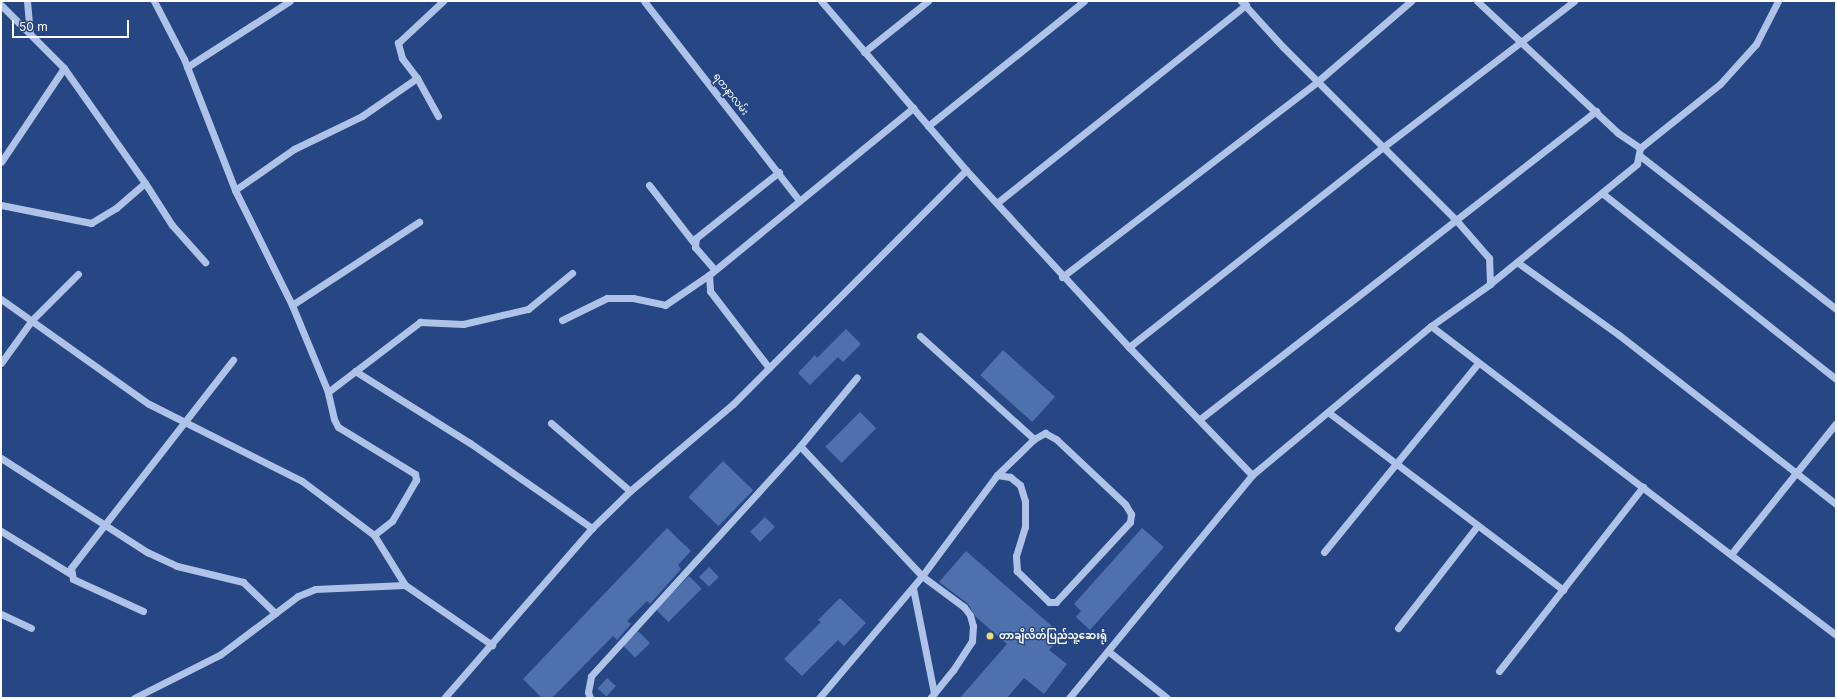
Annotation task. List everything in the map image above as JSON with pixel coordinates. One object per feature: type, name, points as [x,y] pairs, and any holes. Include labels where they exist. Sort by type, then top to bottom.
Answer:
[{"type":"street","points":[[27,1],[30,34]]},
{"type":"street","points":[[154,1],[187,67],[235,190],[292,305],[328,392],[334,419],[338,427],[407,467],[416,477],[406,501],[392,521],[374,535]]},
{"type":"street","points":[[187,67],[290,1]]},
{"type":"street","points":[[438,116],[417,78],[402,58],[398,43],[443,1]]},
{"type":"street","name":"ရတနာလမ်း","points":[[644,1],[779,172],[799,200]]},
{"type":"street","points":[[821,1],[966,170],[998,202],[1062,277],[1200,419],[1252,475]]},
{"type":"street","points":[[864,52],[928,1]]},
{"type":"street","points":[[928,126],[1084,1]]},
{"type":"street","points":[[1062,277],[1318,81],[1411,1]]},
{"type":"street","points":[[1477,1],[1640,152],[1836,308]]},
{"type":"street","points":[[1129,347],[1382,148],[1574,1]]},
{"type":"street","points":[[1069,698],[1252,475],[1431,326],[1490,284],[1637,164],[1640,152],[1720,84],[1756,44],[1778,1]]},
{"type":"street","points":[[998,202],[1244,3],[1382,148],[1457,221],[1489,258],[1490,284]]},
{"type":"street","points":[[1,5],[64,68],[145,183],[185,243],[205,262]]},
{"type":"street","points":[[1,162],[64,68]]},
{"type":"street","points":[[235,190],[294,149],[362,116],[417,78]]},
{"type":"street","points":[[562,320],[607,298],[633,298],[665,305],[709,276],[714,269],[913,108]]},
{"type":"street","points":[[1200,419],[1457,221],[1596,111]]},
{"type":"street","points":[[444,698],[492,645],[592,528],[630,490],[733,404],[966,170]]},
{"type":"street","points":[[694,243],[696,238],[779,172]]},
{"type":"street","points":[[1,205],[91,223],[116,208],[145,183]]},
{"type":"street","points":[[649,185],[694,243],[695,248],[714,269]]},
{"type":"street","points":[[1602,193],[1836,378]]},
{"type":"street","points":[[292,305],[419,222]]},
{"type":"street","points":[[1517,262],[1619,335],[1836,504]]},
{"type":"street","points":[[328,392],[420,322],[463,324],[528,309],[572,273]]},
{"type":"street","points":[[1,363],[32,320],[78,274]]},
{"type":"street","points":[[709,276],[710,291],[769,368]]},
{"type":"street","points":[[1,299],[149,404],[302,481],[374,535],[405,585],[492,645]]},
{"type":"street","points":[[1431,326],[1478,363],[1732,553],[1836,635]]},
{"type":"street","points":[[920,336],[1034,439]]},
{"type":"street","points":[[143,611],[73,579],[71,568],[186,423],[233,360]]},
{"type":"street","points":[[1324,552],[1478,363]]},
{"type":"street","points":[[355,371],[470,443],[592,528]]},
{"type":"street","points":[[590,698],[588,692],[591,676],[800,446],[857,377]]},
{"type":"street","points":[[1328,412],[1563,590]]},
{"type":"street","points":[[551,423],[630,490]]},
{"type":"street","points":[[1732,553],[1798,474],[1836,423]]},
{"type":"street","points":[[819,698],[922,576],[997,475],[1034,439],[1045,433],[1056,439],[1125,504],[1131,514],[1130,522],[1056,602],[1049,602],[1017,571],[1016,556],[1024,527],[1024,501],[1020,484],[1010,477],[997,475]]},
{"type":"street","points":[[800,446],[922,576],[964,607],[973,626],[972,640],[954,670],[932,696]]},
{"type":"street","points":[[1,458],[104,526],[147,552],[177,566],[243,582],[275,613]]},
{"type":"street","points":[[1499,671],[1643,487]]},
{"type":"street","points":[[1398,628],[1478,525]]},
{"type":"street","points":[[1,532],[71,574]]},
{"type":"street","points":[[134,698],[221,654],[298,596],[315,589],[405,585]]},
{"type":"street","points":[[912,588],[932,696]]},
{"type":"street","points":[[1,614],[30,628]]},
{"type":"street","points":[[1108,651],[1167,698]]},
{"type":"building","points":[[846,329],[861,344],[843,362],[838,357],[810,385],[798,373],[815,355],[817,358]]},
{"type":"building","points":[[1003,350],[1055,397],[1032,422],[980,375]]},
{"type":"building","points":[[860,412],[876,428],[842,463],[825,447]]},
{"type":"building","points":[[723,461],[753,490],[718,526],[688,497]]},
{"type":"building","points":[[765,517],[775,527],[760,542],[750,532]]},
{"type":"building","points":[[667,528],[691,551],[678,565],[681,569],[650,604],[647,601],[627,621],[631,624],[617,640],[613,636],[552,698],[542,698],[523,679]]},
{"type":"building","points":[[1142,528],[1164,547],[1090,630],[1076,617],[1081,611],[1074,604]]},
{"type":"building","points":[[966,551],[1062,635],[1049,650],[1067,664],[1044,694],[1024,678],[1007,698],[960,698],[1007,644],[976,617],[967,603],[939,582]]},
{"type":"building","points":[[709,567],[719,577],[709,587],[699,577]]},
{"type":"building","points":[[689,576],[702,589],[668,622],[656,609]]},
{"type":"building","points":[[840,598],[866,623],[844,646],[838,640],[802,676],[784,659],[821,622],[818,620]]},
{"type":"building","points":[[638,631],[650,643],[635,658],[623,646]]},
{"type":"building","points":[[607,678],[616,686],[607,696],[598,688]]},
{"type":"place","name":"တာချီလိတ်ပြည်သူ့ဆေးရုံ","points":[[990,636]]}]
